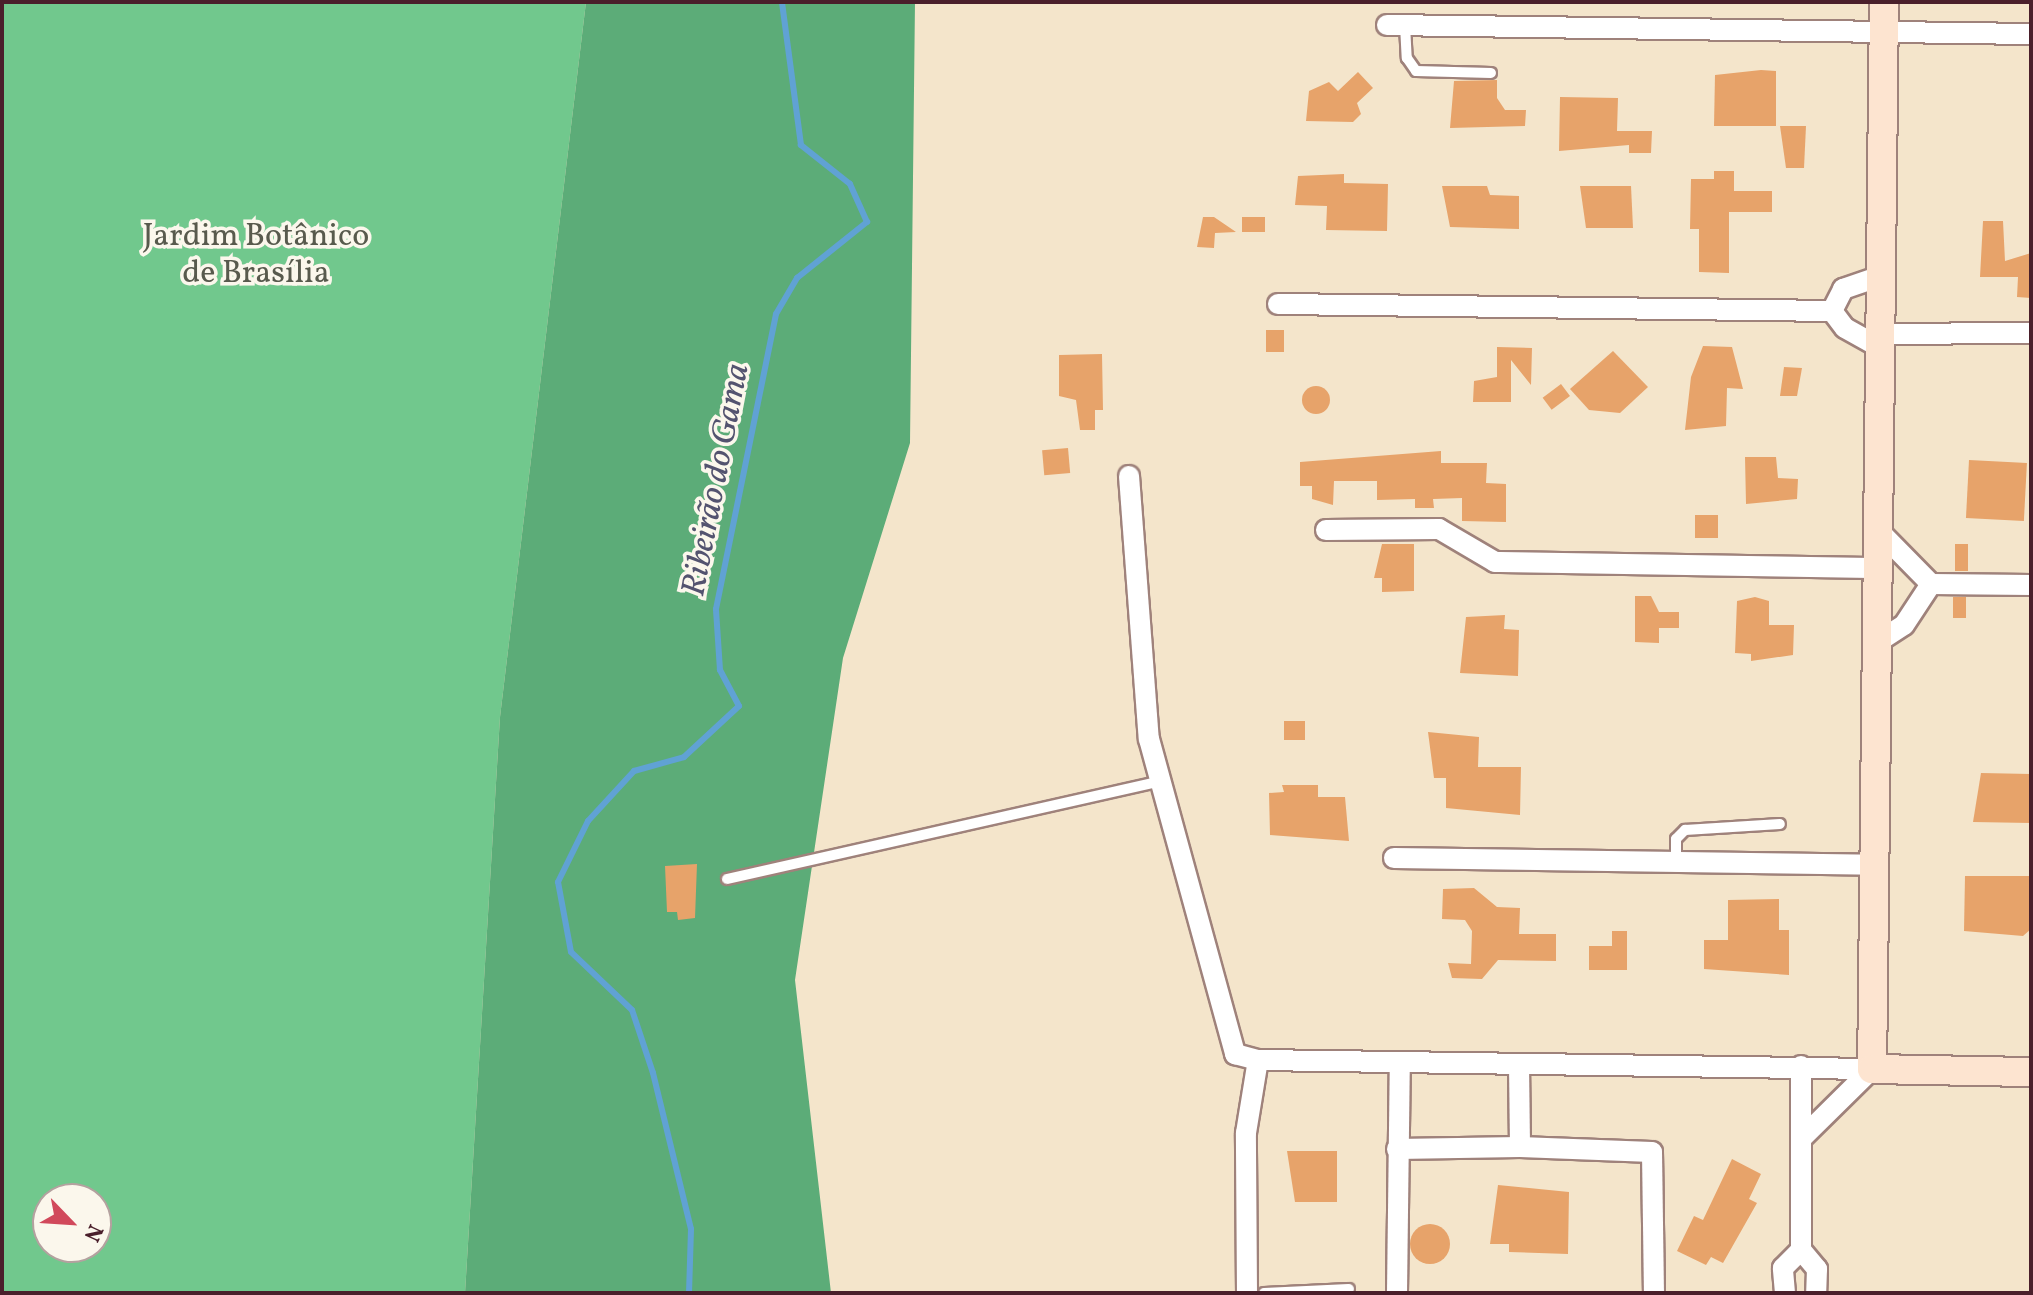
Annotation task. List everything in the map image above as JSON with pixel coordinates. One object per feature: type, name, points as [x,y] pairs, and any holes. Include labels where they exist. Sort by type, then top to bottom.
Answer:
[{"type":"street","points":[[1802,1138],[1872,1069],[1884,2]]},
{"type":"street","points":[[1396,25],[2031,34]]},
{"type":"street","points":[[1832,311],[1843,289],[1881,276]]},
{"type":"street","points":[[1278,304],[1832,311]]},
{"type":"street","points":[[1832,311],[1845,328],[1881,341],[2031,333]]},
{"type":"street","points":[[1129,476],[1137,642],[1157,782],[1226,1041],[1240,1057],[1400,1063],[1801,1066],[2031,1072]]},
{"type":"street","points":[[1326,530],[1439,529],[1495,562],[1877,568]]},
{"type":"street","points":[[1878,530],[1931,584],[2031,585]]},
{"type":"street","points":[[1876,643],[1904,625],[1931,584]]},
{"type":"street","points":[[1394,858],[1875,865]]},
{"type":"street","points":[[1247,1293],[1246,1133],[1258,1060]]},
{"type":"street","points":[[1397,1293],[1400,1063]]},
{"type":"street","points":[[1519,1064],[1520,1147]]},
{"type":"street","points":[[1801,1066],[1801,1250],[1817,1269],[1816,1293]]},
{"type":"street","points":[[1397,1149],[1520,1147],[1652,1152],[1654,1293]]},
{"type":"street","points":[[1785,1293],[1783,1268],[1801,1250]]},
{"type":"lane","points":[[1396,25],[1416,71],[1491,73]]},
{"type":"lane","points":[[727,879],[1157,782]]},
{"type":"lane","points":[[1676,862],[1676,839],[1685,830],[1780,824]]},
{"type":"lane","points":[[1264,1293],[1349,1289]]},
{"type":"green space","name":"Jardim Botânico de Brasília","points":[[2,2],[586,2],[500,717],[465,1293],[2,1293]]},
{"type":"green space","points":[[586,2],[915,2],[910,443],[843,658],[795,980],[831,1293],[465,1293],[500,717]]},
{"type":"building","points":[[1776,71],[1776,126],[1714,126],[1715,75]]},
{"type":"building","points":[[1358,72],[1373,88],[1357,103],[1361,114],[1353,122],[1306,121],[1309,91],[1329,82],[1338,91]]},
{"type":"building","points":[[1497,80],[1497,98],[1505,110],[1526,110],[1525,126],[1450,128],[1454,81]]},
{"type":"building","points":[[1560,97],[1618,98],[1617,131],[1652,131],[1651,153],[1629,153],[1629,145],[1559,151]]},
{"type":"building","points":[[1780,126],[1806,126],[1804,168],[1786,168]]},
{"type":"building","points":[[1714,171],[1734,171],[1734,191],[1772,191],[1772,212],[1729,212],[1729,273],[1699,272],[1699,229],[1690,229],[1691,179],[1714,179]]},
{"type":"building","points":[[1344,174],[1344,183],[1388,184],[1387,231],[1326,230],[1327,206],[1295,205],[1298,176]]},
{"type":"building","points":[[1442,186],[1487,186],[1490,195],[1519,196],[1519,229],[1450,227]]},
{"type":"building","points":[[1580,186],[1631,186],[1633,228],[1586,228]]},
{"type":"building","points":[[1203,217],[1214,217],[1236,232],[1215,233],[1214,248],[1197,247]]},
{"type":"building","points":[[1242,217],[1265,217],[1265,232],[1242,232]]},
{"type":"building","points":[[1983,221],[2003,221],[2005,261],[2031,253],[2031,298],[2017,297],[2018,277],[1980,277]]},
{"type":"building","points":[[1266,330],[1284,330],[1284,352],[1266,352]]},
{"type":"building","points":[[1703,346],[1732,347],[1743,389],[1727,388],[1726,426],[1685,430],[1691,377]]},
{"type":"building","points":[[1497,347],[1532,348],[1531,385],[1511,360],[1511,402],[1473,402],[1474,381],[1497,377]]},
{"type":"building","points":[[1613,351],[1648,387],[1620,413],[1589,410],[1570,389]]},
{"type":"building","points":[[1102,354],[1103,410],[1095,410],[1095,430],[1080,430],[1076,400],[1059,396],[1059,355]]},
{"type":"building","points":[[1784,367],[1802,368],[1797,396],[1780,396]]},
{"type":"building","points":[[1561,384],[1570,396],[1552,410],[1543,398]]},
{"type":"building","points":[[1316,386],[1326,390],[1330,400],[1326,410],[1316,414],[1306,410],[1302,400],[1306,390]]},
{"type":"building","points":[[1068,448],[1070,473],[1044,475],[1042,450]]},
{"type":"building","points":[[1441,451],[1441,463],[1487,463],[1486,483],[1506,484],[1506,522],[1462,521],[1462,498],[1433,499],[1434,508],[1415,508],[1415,499],[1377,500],[1377,481],[1334,481],[1333,505],[1312,499],[1312,486],[1300,486],[1300,462]]},
{"type":"building","points":[[1745,457],[1776,457],[1778,478],[1798,479],[1797,499],[1746,504]]},
{"type":"building","points":[[1969,460],[2027,463],[2024,521],[1966,518]]},
{"type":"building","points":[[1695,515],[1718,515],[1718,538],[1695,538]]},
{"type":"building","points":[[1382,544],[1414,544],[1414,591],[1382,592],[1382,578],[1374,578]]},
{"type":"building","points":[[1955,544],[1968,544],[1968,571],[1955,571]]},
{"type":"building","points":[[1635,596],[1651,596],[1659,612],[1679,612],[1679,628],[1659,628],[1659,643],[1635,642]]},
{"type":"building","points":[[1755,597],[1769,601],[1769,625],[1794,625],[1793,655],[1751,661],[1751,654],[1735,653],[1737,601]]},
{"type":"building","points":[[1953,597],[1966,597],[1966,618],[1953,618]]},
{"type":"building","points":[[1505,615],[1504,629],[1519,630],[1518,676],[1460,673],[1466,617]]},
{"type":"building","points":[[1284,721],[1305,721],[1305,740],[1284,740]]},
{"type":"building","points":[[1428,732],[1479,737],[1478,767],[1521,767],[1520,815],[1446,808],[1446,778],[1434,778]]},
{"type":"building","points":[[1981,773],[2031,774],[2031,823],[1973,822]]},
{"type":"building","points":[[1282,785],[1318,785],[1318,797],[1345,797],[1349,841],[1270,835],[1269,793],[1284,792]]},
{"type":"building","points":[[697,864],[695,918],[678,920],[677,912],[667,912],[665,866]]},
{"type":"building","points":[[1965,876],[2031,876],[2031,929],[2023,936],[1964,931]]},
{"type":"building","points":[[1474,888],[1497,907],[1520,908],[1519,934],[1556,934],[1556,961],[1498,960],[1482,979],[1452,978],[1448,963],[1471,964],[1472,931],[1465,920],[1442,919],[1443,889]]},
{"type":"building","points":[[1779,899],[1779,930],[1789,930],[1789,975],[1704,969],[1704,940],[1728,940],[1728,900]]},
{"type":"building","points":[[1612,931],[1627,931],[1627,970],[1589,970],[1589,946],[1612,946]]},
{"type":"building","points":[[1287,1151],[1337,1151],[1337,1202],[1295,1202]]},
{"type":"building","points":[[1732,1159],[1761,1174],[1749,1199],[1757,1203],[1723,1263],[1711,1257],[1706,1265],[1677,1251],[1694,1216],[1703,1220]]},
{"type":"building","points":[[1498,1185],[1569,1192],[1568,1254],[1509,1252],[1509,1244],[1490,1244]]},
{"type":"building","points":[[1430,1224],[1444,1230],[1450,1244],[1444,1258],[1430,1264],[1416,1258],[1410,1244],[1416,1230]]},
{"type":"waterway","name":"Ribeirão do Gama","points":[[689,1293],[691,1229],[653,1073],[632,1010],[571,952],[558,882],[588,821],[634,771],[684,757],[739,706],[720,670],[716,609],[776,314],[797,278],[867,222],[850,184],[801,145],[782,2]]}]
